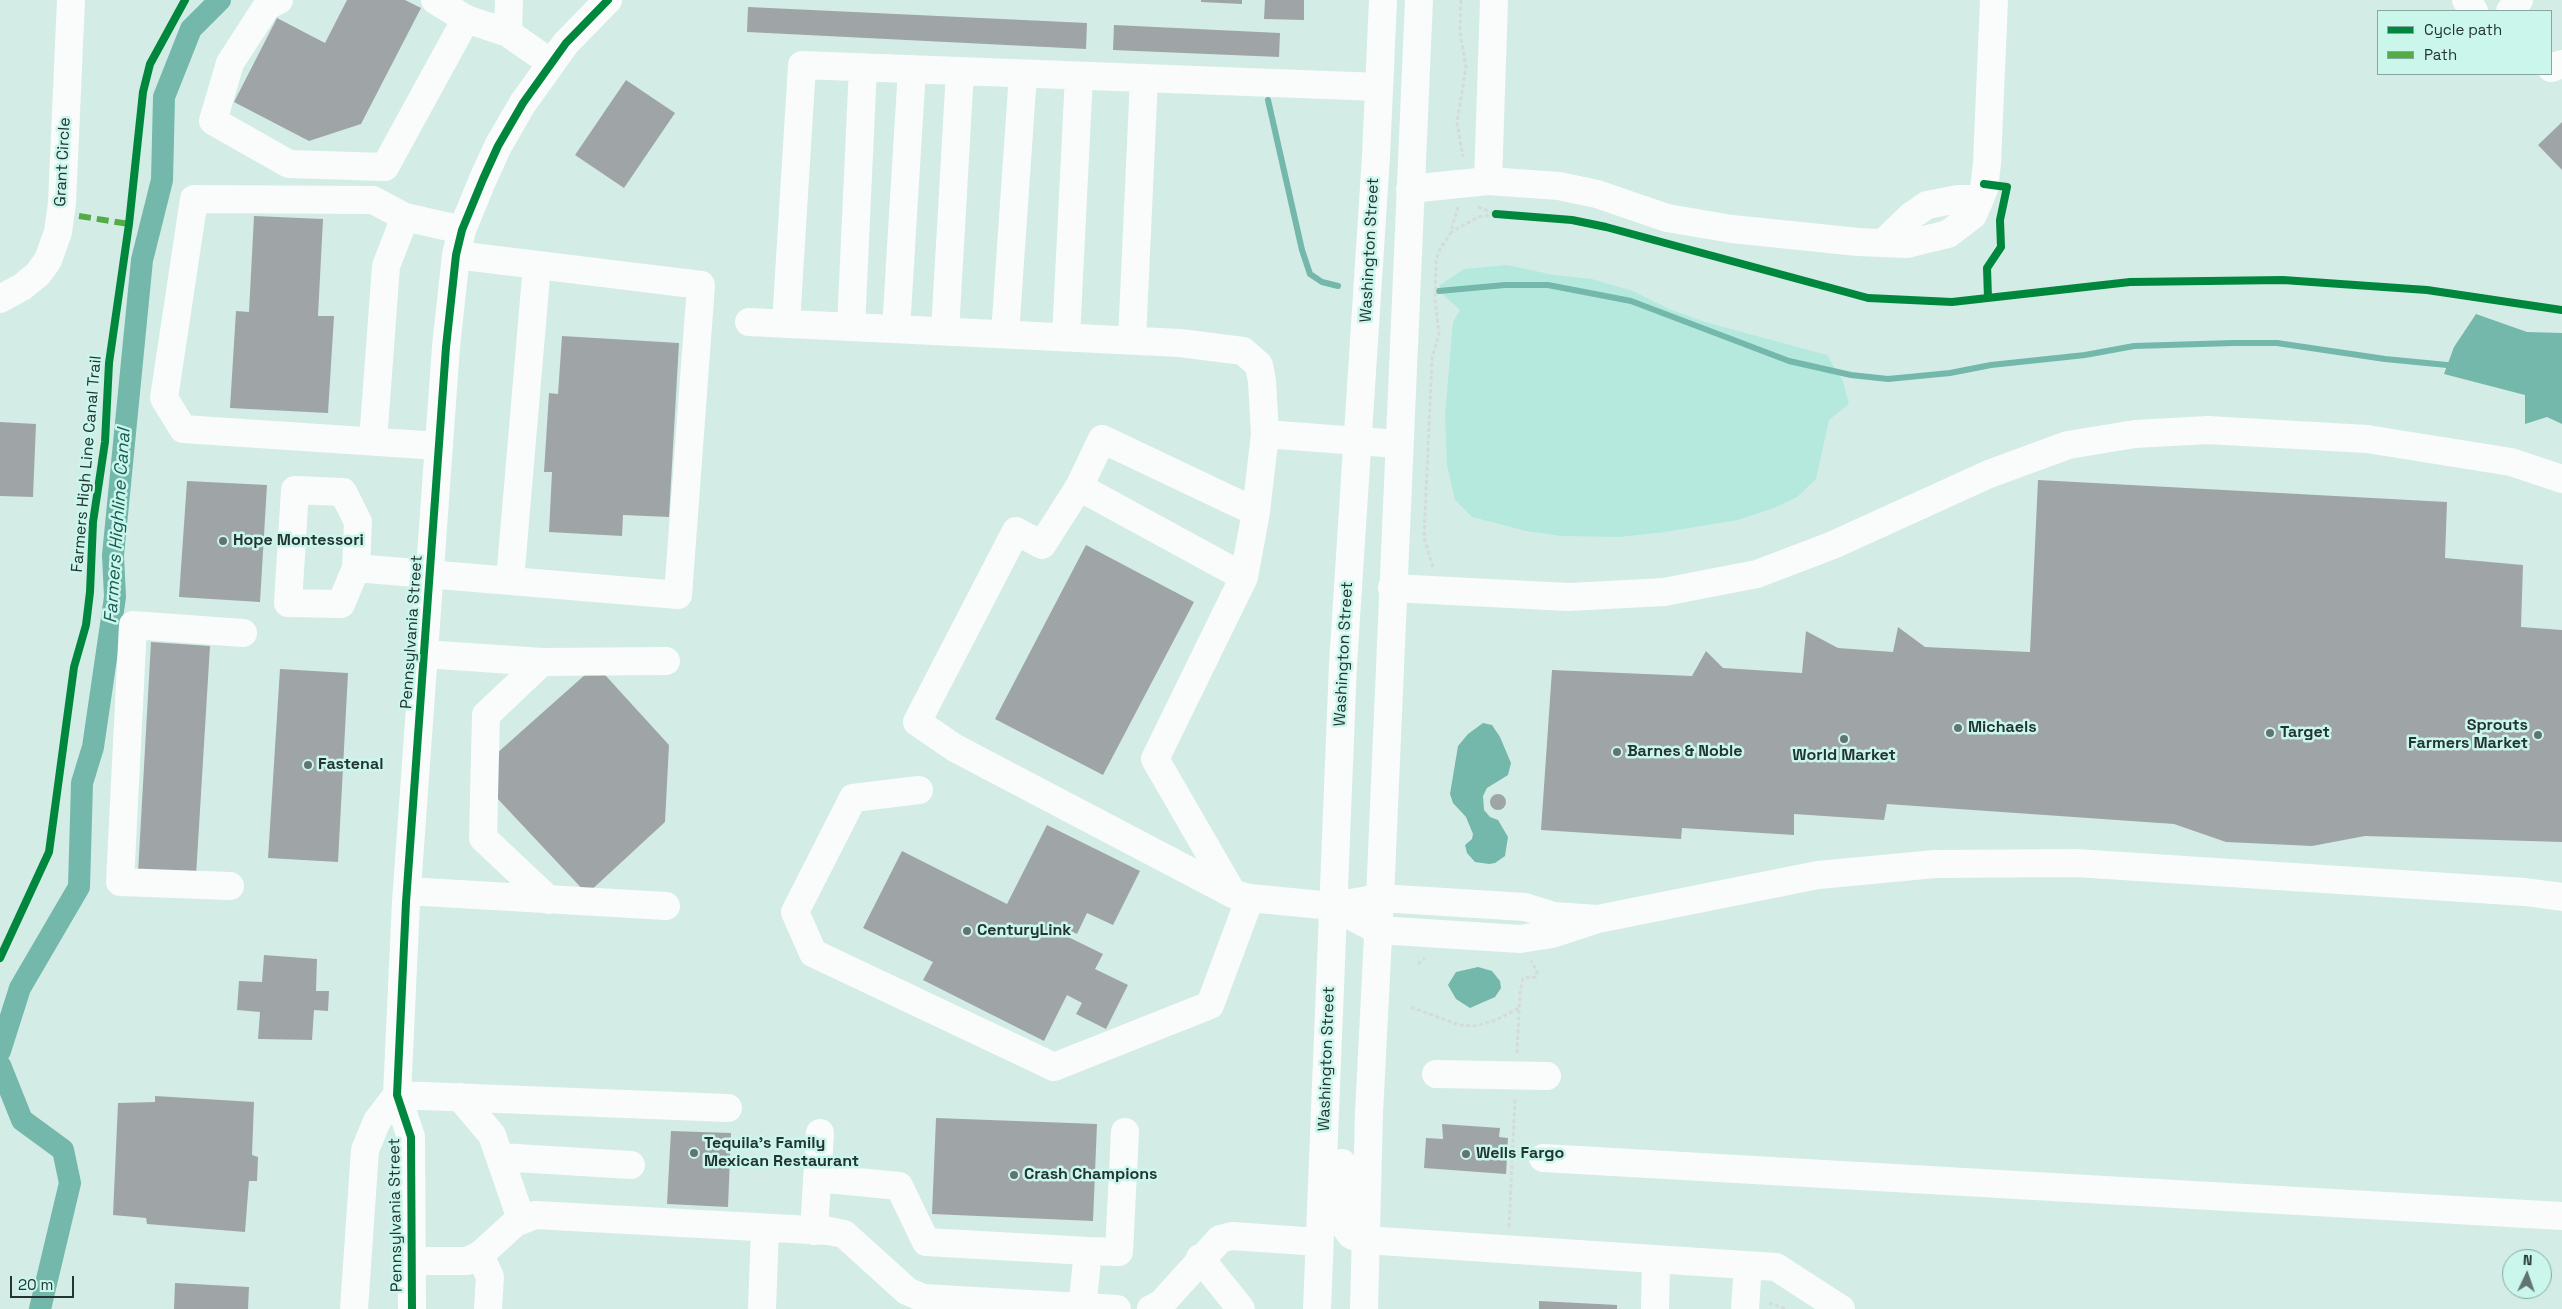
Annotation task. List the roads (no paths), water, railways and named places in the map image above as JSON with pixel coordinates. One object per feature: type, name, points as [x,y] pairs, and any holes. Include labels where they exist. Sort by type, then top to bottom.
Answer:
[{"type":"street","name":"Grant Circle","points":[[0,298],[22,287],[38,274],[48,260],[58,232],[62,203],[71,0]]},
{"type":"street","points":[[279,0],[267,6],[230,63],[213,121],[289,164],[385,167],[466,19]]},
{"type":"street","points":[[435,0],[466,19],[508,33],[551,63]]},
{"type":"street","points":[[508,33],[509,0]]},
{"type":"street","name":"Pennsylvania Street","points":[[412,1309],[411,1137],[397,1095],[407,892],[446,347],[459,243],[498,146],[529,93],[566,43],[608,0]]},
{"type":"street","name":"Washington Street","points":[[1317,1309],[1343,664],[1379,87],[1382,0]]},
{"type":"street","points":[[1364,1309],[1369,1104],[1380,898],[1398,444],[1419,0]]},
{"type":"street","points":[[1478,182],[1494,0]]},
{"type":"street","points":[[1410,189],[1478,182],[1558,186],[1597,194],[1667,218],[1732,229],[1884,242],[1911,216],[1928,205],[1958,199],[1980,199],[1984,189],[1987,164],[1994,0]]},
{"type":"street","points":[[2511,10],[2519,0]]},
{"type":"street","points":[[786,323],[802,65],[1379,87]]},
{"type":"street","points":[[851,327],[863,67]]},
{"type":"street","points":[[896,329],[912,69]]},
{"type":"street","points":[[945,331],[960,71]]},
{"type":"street","points":[[1005,334],[1023,74]]},
{"type":"street","points":[[1066,337],[1079,76]]},
{"type":"street","points":[[1132,340],[1144,78]]},
{"type":"street","points":[[356,568],[678,595],[701,285],[537,265],[459,243],[373,200],[194,199],[164,398],[183,429],[439,446]]},
{"type":"street","points":[[373,441],[386,266],[405,217]]},
{"type":"street","points":[[510,580],[537,265]]},
{"type":"street","points":[[749,322],[1180,342],[1243,351],[1259,365],[1262,381],[1265,434],[1256,512],[1244,577],[1155,759],[1242,896],[1210,1005],[1054,1066],[813,952],[794,912],[853,798],[919,790]]},
{"type":"street","points":[[1392,588],[1569,597],[1664,592],[1757,574],[1833,545],[2015,465],[2068,445],[2135,434],[2208,430],[2367,439],[2511,462],[2562,480]]},
{"type":"street","points":[[1265,434],[1398,444]]},
{"type":"street","points":[[1256,512],[1102,440],[1079,487],[1042,545],[1016,531],[917,722],[955,748],[1242,896],[1332,906],[1380,898],[1525,907],[1554,916],[1598,919]]},
{"type":"street","points":[[1079,487],[1244,577]]},
{"type":"street","points":[[230,886],[120,882],[133,625],[243,633]]},
{"type":"street","points":[[424,654],[542,662],[666,661]]},
{"type":"street","points":[[542,662],[486,715],[483,838],[549,900]]},
{"type":"street","points":[[1332,906],[1378,930],[1520,938],[1552,934],[1598,919],[1818,875],[1935,864],[2076,863],[2525,892],[2562,897]]},
{"type":"street","points":[[407,892],[666,906]]},
{"type":"street","points":[[1328,1060],[1342,1138],[1342,1222],[1351,1236],[1365,1240],[1776,1267],[1833,1307]]},
{"type":"street","points":[[1436,1074],[1547,1076]]},
{"type":"street","points":[[397,1095],[728,1108]]},
{"type":"street","name":"Pennsylvania Street","points":[[354,1309],[364,1150],[377,1121],[397,1095]]},
{"type":"street","points":[[460,1097],[492,1135],[521,1219]]},
{"type":"street","points":[[818,1178],[899,1186],[926,1242],[1119,1252],[1125,1132]]},
{"type":"street","points":[[814,1231],[820,1133]]},
{"type":"street","points":[[500,1157],[631,1165]]},
{"type":"street","points":[[1542,1158],[2562,1216]]},
{"type":"street","points":[[412,1260],[460,1263],[480,1255],[521,1219],[535,1215],[814,1231],[844,1234],[890,1277],[914,1295],[923,1298],[1032,1306],[1118,1309]]},
{"type":"street","points":[[762,1309],[765,1228]]},
{"type":"street","points":[[1152,1309],[1161,1304],[1215,1242],[1232,1236],[1320,1242]]},
{"type":"street","points":[[1082,1308],[1088,1251]]},
{"type":"street","points":[[480,1255],[490,1277],[488,1309]]},
{"type":"street","points":[[1200,1258],[1241,1309]]},
{"type":"street","points":[[1655,1309],[1656,1260]]},
{"type":"street","points":[[1745,1309],[1748,1266]]},
{"type":"waterway","name":"Farmers Highline Canal","points":[[0,1051],[20,988],[79,887],[82,783],[93,747],[115,597],[113,555],[142,260],[162,180],[164,97],[191,29],[220,0]]},
{"type":"waterway","points":[[1268,100],[1302,250],[1310,274],[1322,282],[1338,286]]},
{"type":"waterway","points":[[1439,291],[1505,285],[1548,285],[1631,301],[1789,361],[1851,375],[1888,379],[1950,373],[1991,365],[2085,355],[2134,346],[2233,343],[2277,343],[2385,359],[2447,365]]},
{"type":"waterway","name":"Farmers Highline Canal","points":[[0,1065],[22,1120],[63,1150],[70,1183],[40,1309]]},
{"type":"place","name":"Hope Montessori","points":[[223,541]]},
{"type":"place","name":"Michaels","points":[[1958,728]]},
{"type":"place","name":"Target","points":[[2270,733]]},
{"type":"place","name":"Sprouts Farmers Market","points":[[2538,735]]},
{"type":"place","name":"World Market","points":[[1844,739]]},
{"type":"place","name":"Barnes & Noble","points":[[1617,752]]},
{"type":"place","name":"Fastenal","points":[[308,765]]},
{"type":"place","name":"CenturyLink","points":[[967,931]]},
{"type":"place","name":"Tequila's Family Mexican Restaurant","points":[[694,1153]]},
{"type":"place","name":"Wells Fargo","points":[[1466,1154]]},
{"type":"place","name":"Crash Champions","points":[[1014,1175]]}]
